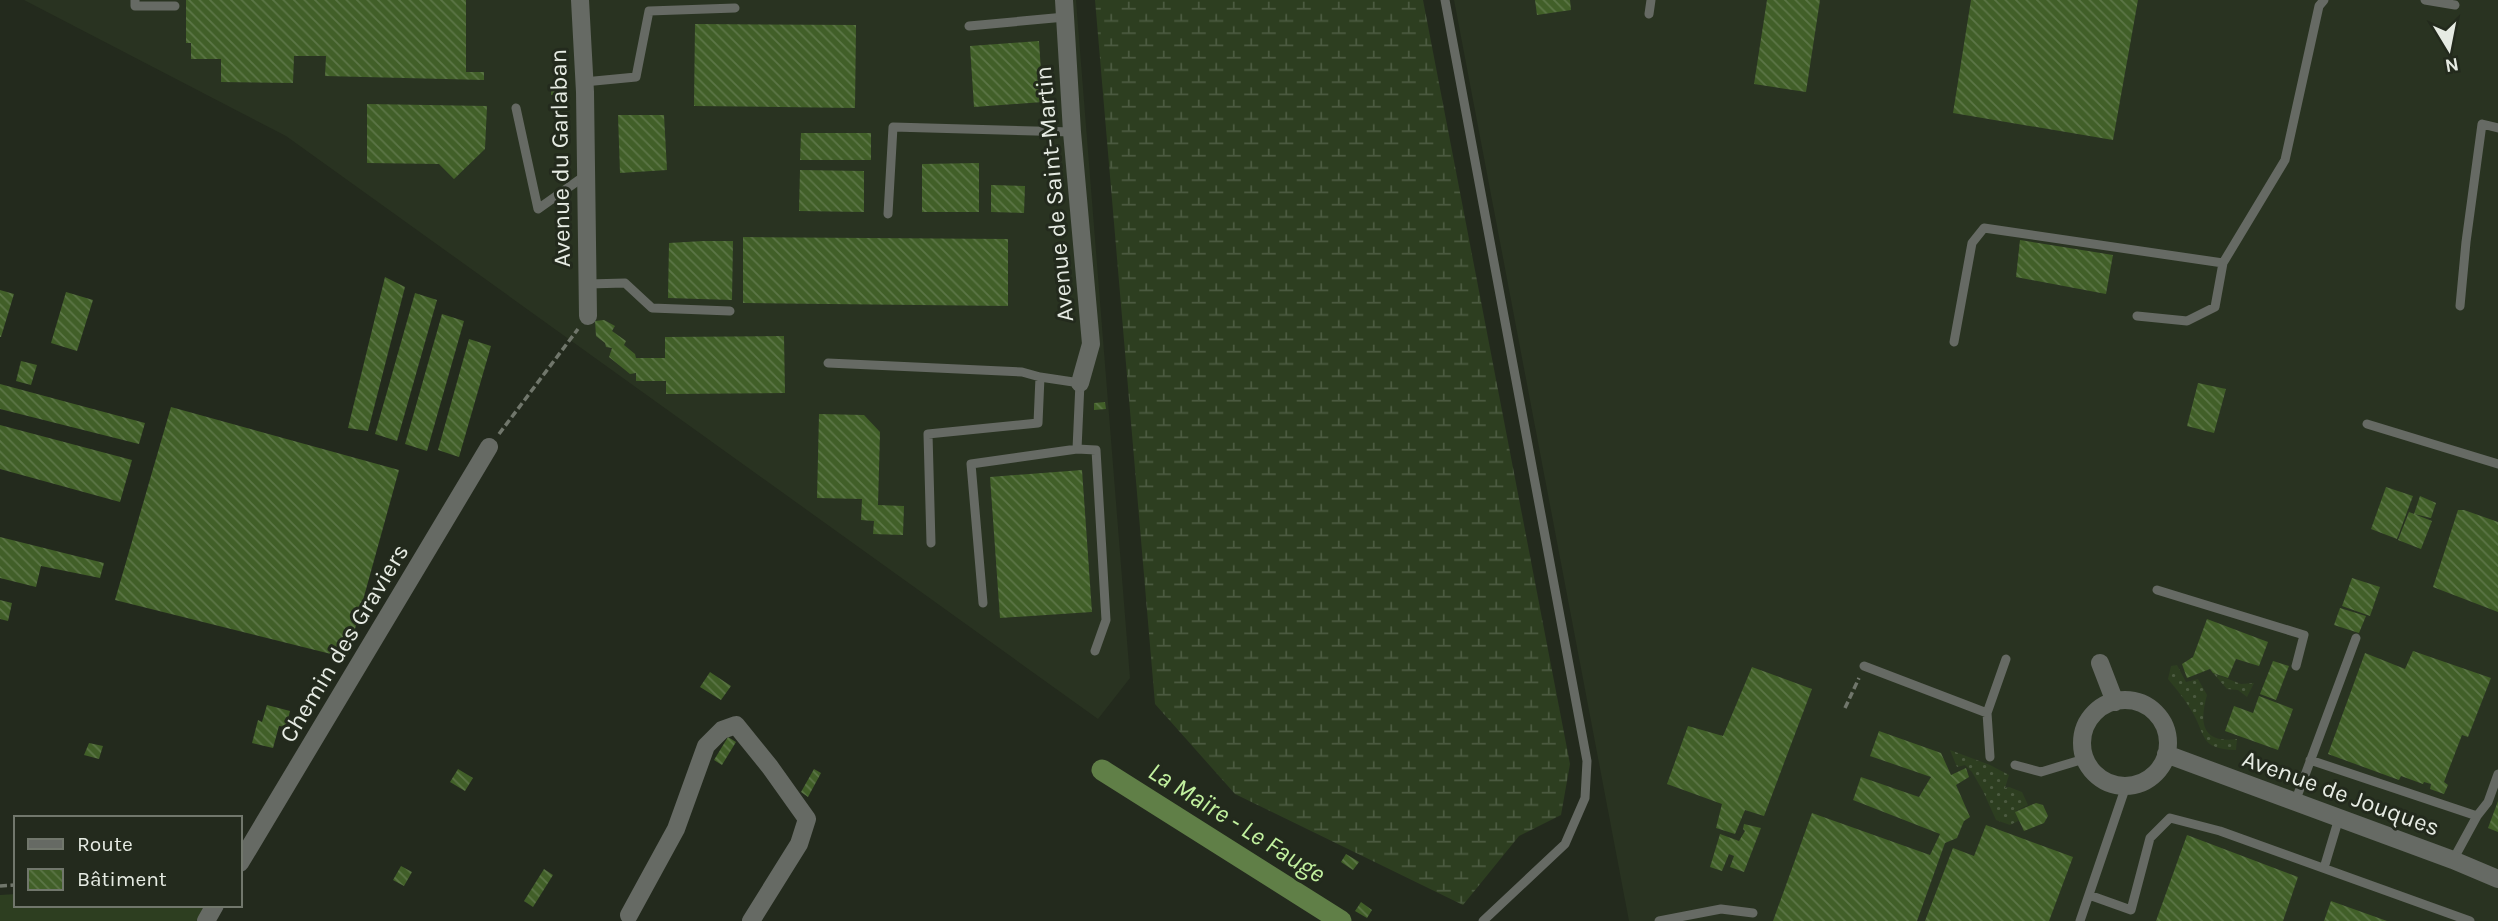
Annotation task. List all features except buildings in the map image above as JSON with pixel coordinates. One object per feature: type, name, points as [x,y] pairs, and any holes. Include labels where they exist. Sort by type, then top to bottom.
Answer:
[{"type":"street","name":"Avenue du Garlaban","points":[[580,0],[588,316]]},
{"type":"street","name":"Avenue de Saint-Martin","points":[[1065,9],[1072,132],[1091,344],[1080,383]]},
{"type":"street","name":"Chemin des Graviers","points":[[242,860],[489,447]]},
{"type":"street","points":[[2100,663],[2115,702]]},
{"type":"street","points":[[2122,700],[2137,702],[2158,715],[2167,734],[2166,754],[2160,768],[2145,781],[2117,786],[2092,772],[2084,759],[2081,740],[2085,726],[2101,706],[2122,700]]},
{"type":"street","points":[[629,915],[676,829],[706,746],[722,730],[736,726],[770,767],[807,819],[799,844],[751,921]]},
{"type":"street","name":"Avenue de Jouques","points":[[2166,754],[2498,879]]},
{"type":"lane","points":[[135,0],[135,6],[175,6]]},
{"type":"lane","points":[[1446,0],[1587,761],[1585,798],[1565,844],[1483,921]]},
{"type":"lane","points":[[1649,14],[1651,0]]},
{"type":"lane","points":[[2137,316],[2187,321],[2216,307],[2223,263],[2285,160],[2319,6],[2324,0]]},
{"type":"lane","points":[[2425,0],[2455,5]]},
{"type":"lane","points":[[584,82],[636,78],[649,11],[734,8]]},
{"type":"lane","points":[[969,26],[1065,9]]},
{"type":"lane","points":[[516,108],[538,209],[586,175]]},
{"type":"lane","points":[[2460,306],[2482,124],[2498,128]]},
{"type":"lane","points":[[888,214],[893,127],[1072,132]]},
{"type":"lane","points":[[1955,342],[1972,243],[1984,228],[2223,263]]},
{"type":"lane","points":[[588,284],[625,283],[652,308],[730,311]]},
{"type":"lane","points":[[828,363],[1022,372],[1080,383],[1077,449]]},
{"type":"lane","points":[[931,543],[928,434],[1038,423],[1040,377]]},
{"type":"lane","points":[[2367,424],[2498,464]]},
{"type":"lane","points":[[983,604],[971,464],[1077,449],[1096,450],[1107,620],[1095,652]]},
{"type":"lane","points":[[2157,590],[2304,635],[2296,666]]},
{"type":"lane","points":[[2295,802],[2356,638]]},
{"type":"lane","points":[[1990,757],[1987,713],[2006,659]]},
{"type":"lane","points":[[1864,666],[1987,713]]},
{"type":"lane","points":[[2015,765],[2041,772],[2084,759]]},
{"type":"lane","points":[[2310,760],[2477,816]]},
{"type":"lane","points":[[2453,860],[2477,816],[2488,802],[2498,774]]},
{"type":"lane","points":[[2080,921],[2126,786]]},
{"type":"lane","points":[[2089,895],[2131,911],[2150,838],[2170,818],[2220,831],[2470,921]]},
{"type":"lane","points":[[2324,868],[2339,818]]},
{"type":"lane","points":[[1659,921],[1721,909],[1753,913]]},
{"type":"path","points":[[489,447],[588,316]]},
{"type":"path","points":[[1845,708],[1864,666]]},
{"type":"shaded area","points":[[24,0],[1076,0],[1130,678],[1098,719],[286,136]]},
{"type":"shaded area","points":[[1454,0],[2498,0],[2498,921],[1629,921]]},
{"type":"green space","points":[[1095,0],[1423,0],[1570,764],[1561,815],[1519,836],[1463,905],[1235,794],[1155,704]]},
{"type":"green space","points":[[2177,665],[2186,682],[2198,679],[2207,695],[2203,714],[2210,735],[2225,740],[2237,739],[2236,750],[2215,747],[2205,739],[2189,706],[2168,679],[2171,666]]},
{"type":"green space","points":[[2213,673],[2241,684],[2254,683],[2247,697],[2238,690],[2227,689]]},
{"type":"green space","points":[[1950,750],[2009,775],[2005,788],[2022,792],[2028,805],[2016,811],[2020,820],[2010,825],[1996,820],[1972,772],[1965,765],[1957,767]]},
{"type":"green space","points":[[14,894],[14,907],[209,907],[200,921],[0,921],[0,895]]},
{"type":"waterway","name":"La Maïre - Le Fauge","points":[[1102,770],[1341,921]]}]
